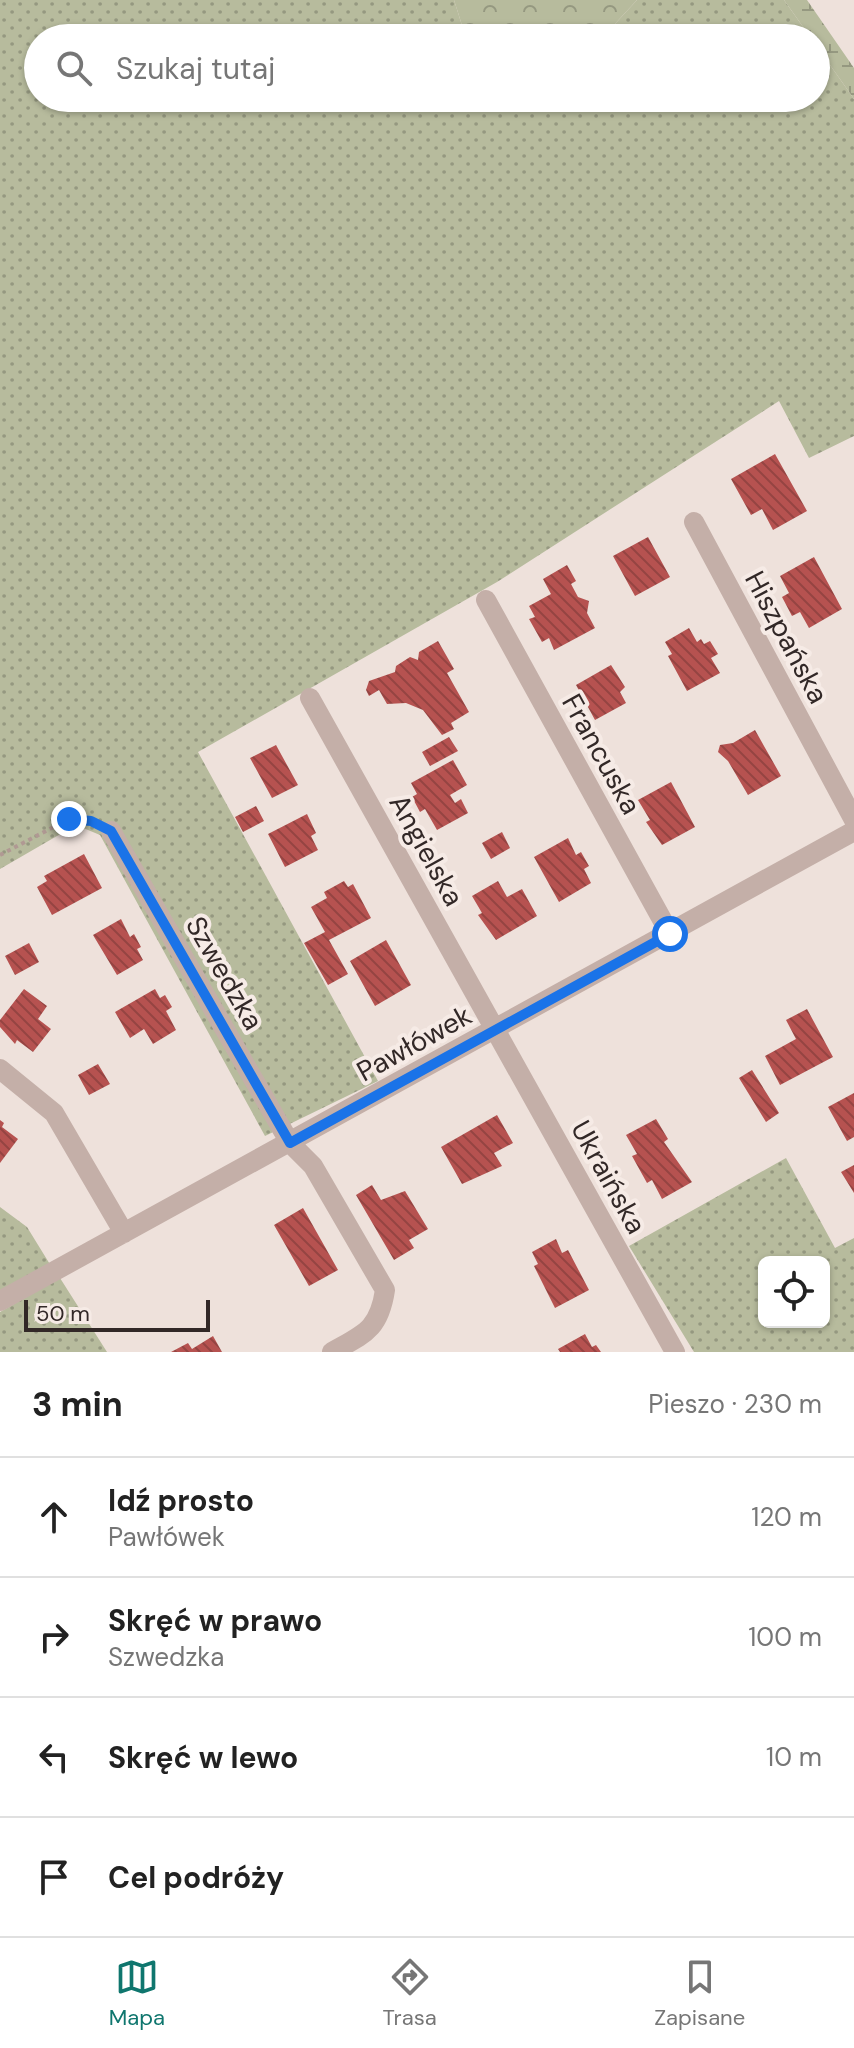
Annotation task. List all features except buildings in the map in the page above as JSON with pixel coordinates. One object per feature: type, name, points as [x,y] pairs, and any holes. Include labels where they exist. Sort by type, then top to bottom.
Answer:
[{"type":"street","name":"Hiszpańska","points":[[694,522],[854,820]]},
{"type":"street","name":"Francuska","points":[[486,600],[670,934]]},
{"type":"street","name":"Angielska","points":[[310,698],[495,1030]]},
{"type":"street","name":"Szwedzka","points":[[111,831],[290,1143],[313,1166],[385,1290],[382,1311],[371,1330],[332,1352]]},
{"type":"street","name":"Pawłówek","points":[[0,1301],[854,831]]},
{"type":"street","name":"Ukraińska","points":[[495,1030],[675,1352]]},
{"type":"street","points":[[0,1069],[54,1113],[124,1233]]},
{"type":"path","points":[[0,855],[69,819],[91,821],[111,831]]},
{"type":"green space","points":[[0,0],[454,0],[462,24],[24,24],[24,112],[830,112],[830,65],[854,99],[854,436],[809,458],[779,401],[497,582],[198,752],[378,1081],[265,1136],[100,835],[76,825],[0,869]]},
{"type":"green space","points":[[454,0],[637,0],[615,24],[462,24]]},
{"type":"green space","points":[[637,0],[784,0],[801,24],[615,24]]},
{"type":"green space","points":[[784,0],[807,0],[824,24],[801,24]]},
{"type":"green space","points":[[830,33],[854,68],[854,99],[830,65]]},
{"type":"green space","points":[[786,1158],[835,1248],[854,1238],[854,1352],[694,1352],[629,1246]]},
{"type":"green space","points":[[0,1207],[27,1227],[51,1266],[0,1291]]},
{"type":"green space","points":[[60,1278],[107,1352],[0,1352],[0,1312]]},
{"type":"route","points":[[69,819],[91,821],[111,831],[290,1143],[670,934]]}]
